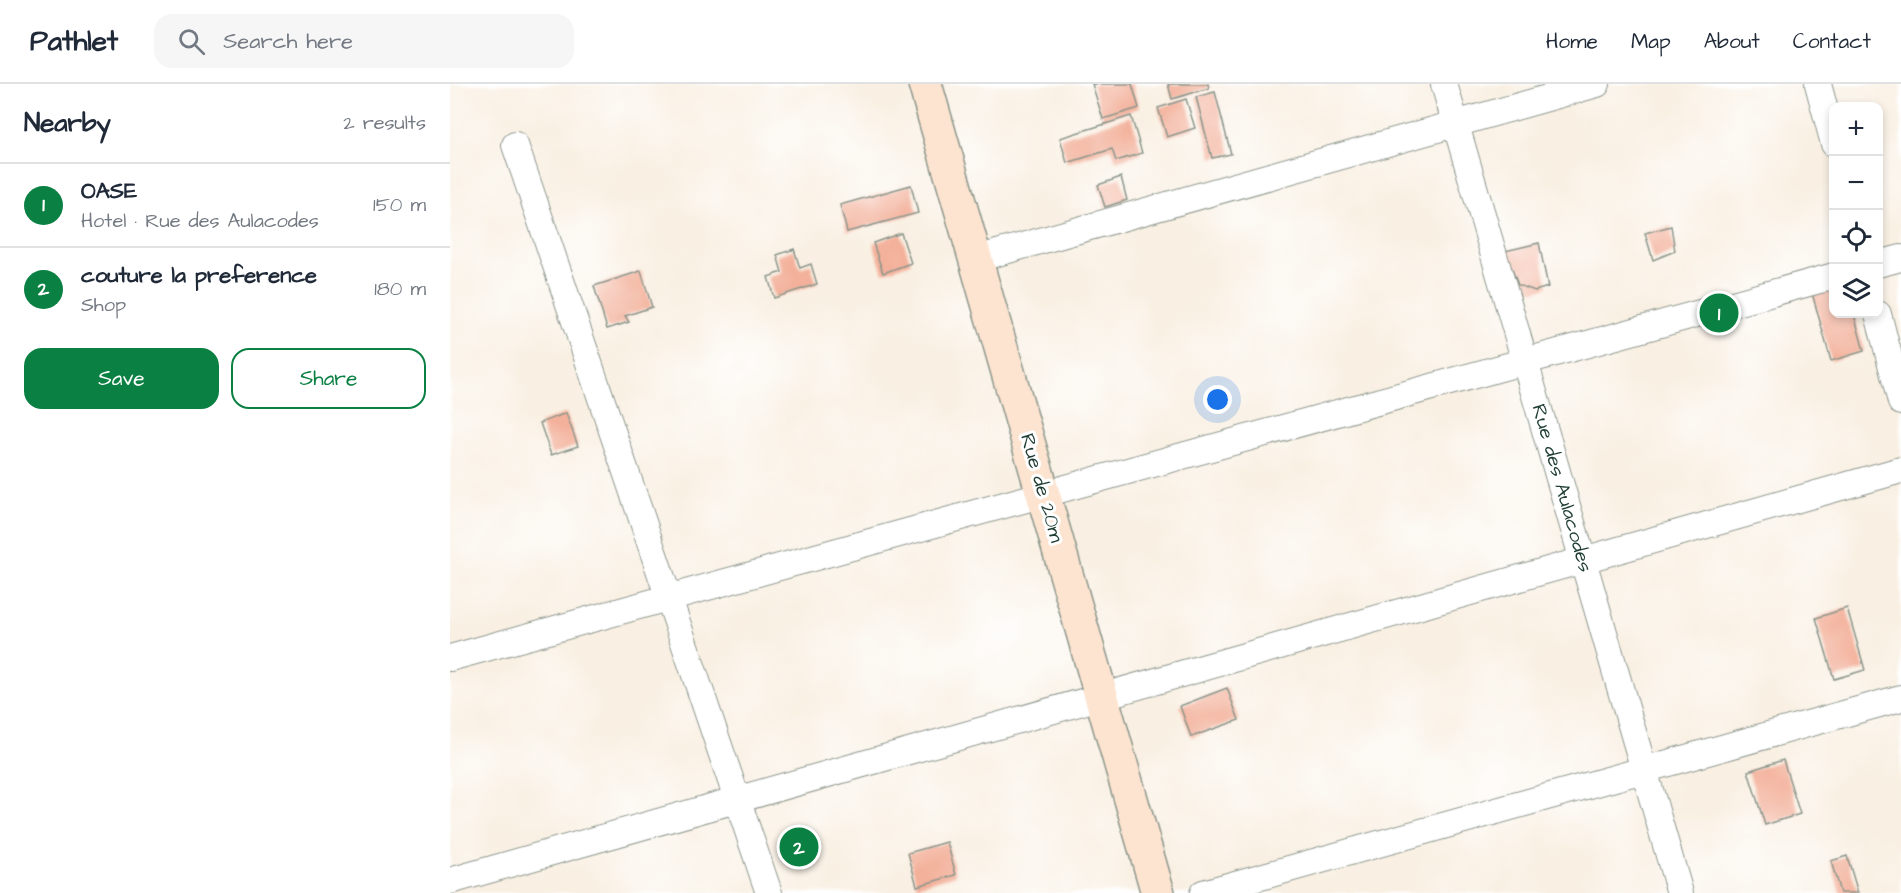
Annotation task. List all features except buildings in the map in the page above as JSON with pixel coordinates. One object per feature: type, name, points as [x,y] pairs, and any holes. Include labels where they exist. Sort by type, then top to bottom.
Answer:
[{"type":"street","name":"Rue de 20m","points":[[926,84],[1158,893]]},
{"type":"street","name":"Rue des Aulacodes","points":[[1444,84],[1680,893]]},
{"type":"street","points":[[976,259],[1597,84]]},
{"type":"street","points":[[1818,84],[1829,128]]},
{"type":"street","points":[[515,145],[769,893]]},
{"type":"street","points":[[1883,263],[1901,258]]},
{"type":"street","points":[[450,658],[1829,277]]},
{"type":"street","points":[[1879,318],[1901,402]]},
{"type":"street","points":[[450,881],[1901,470]]},
{"type":"street","points":[[1203,893],[1901,698]]},
{"type":"place","name":"OASE","points":[[1719,313]]},
{"type":"place","name":"couture la preference","points":[[799,847]]}]
